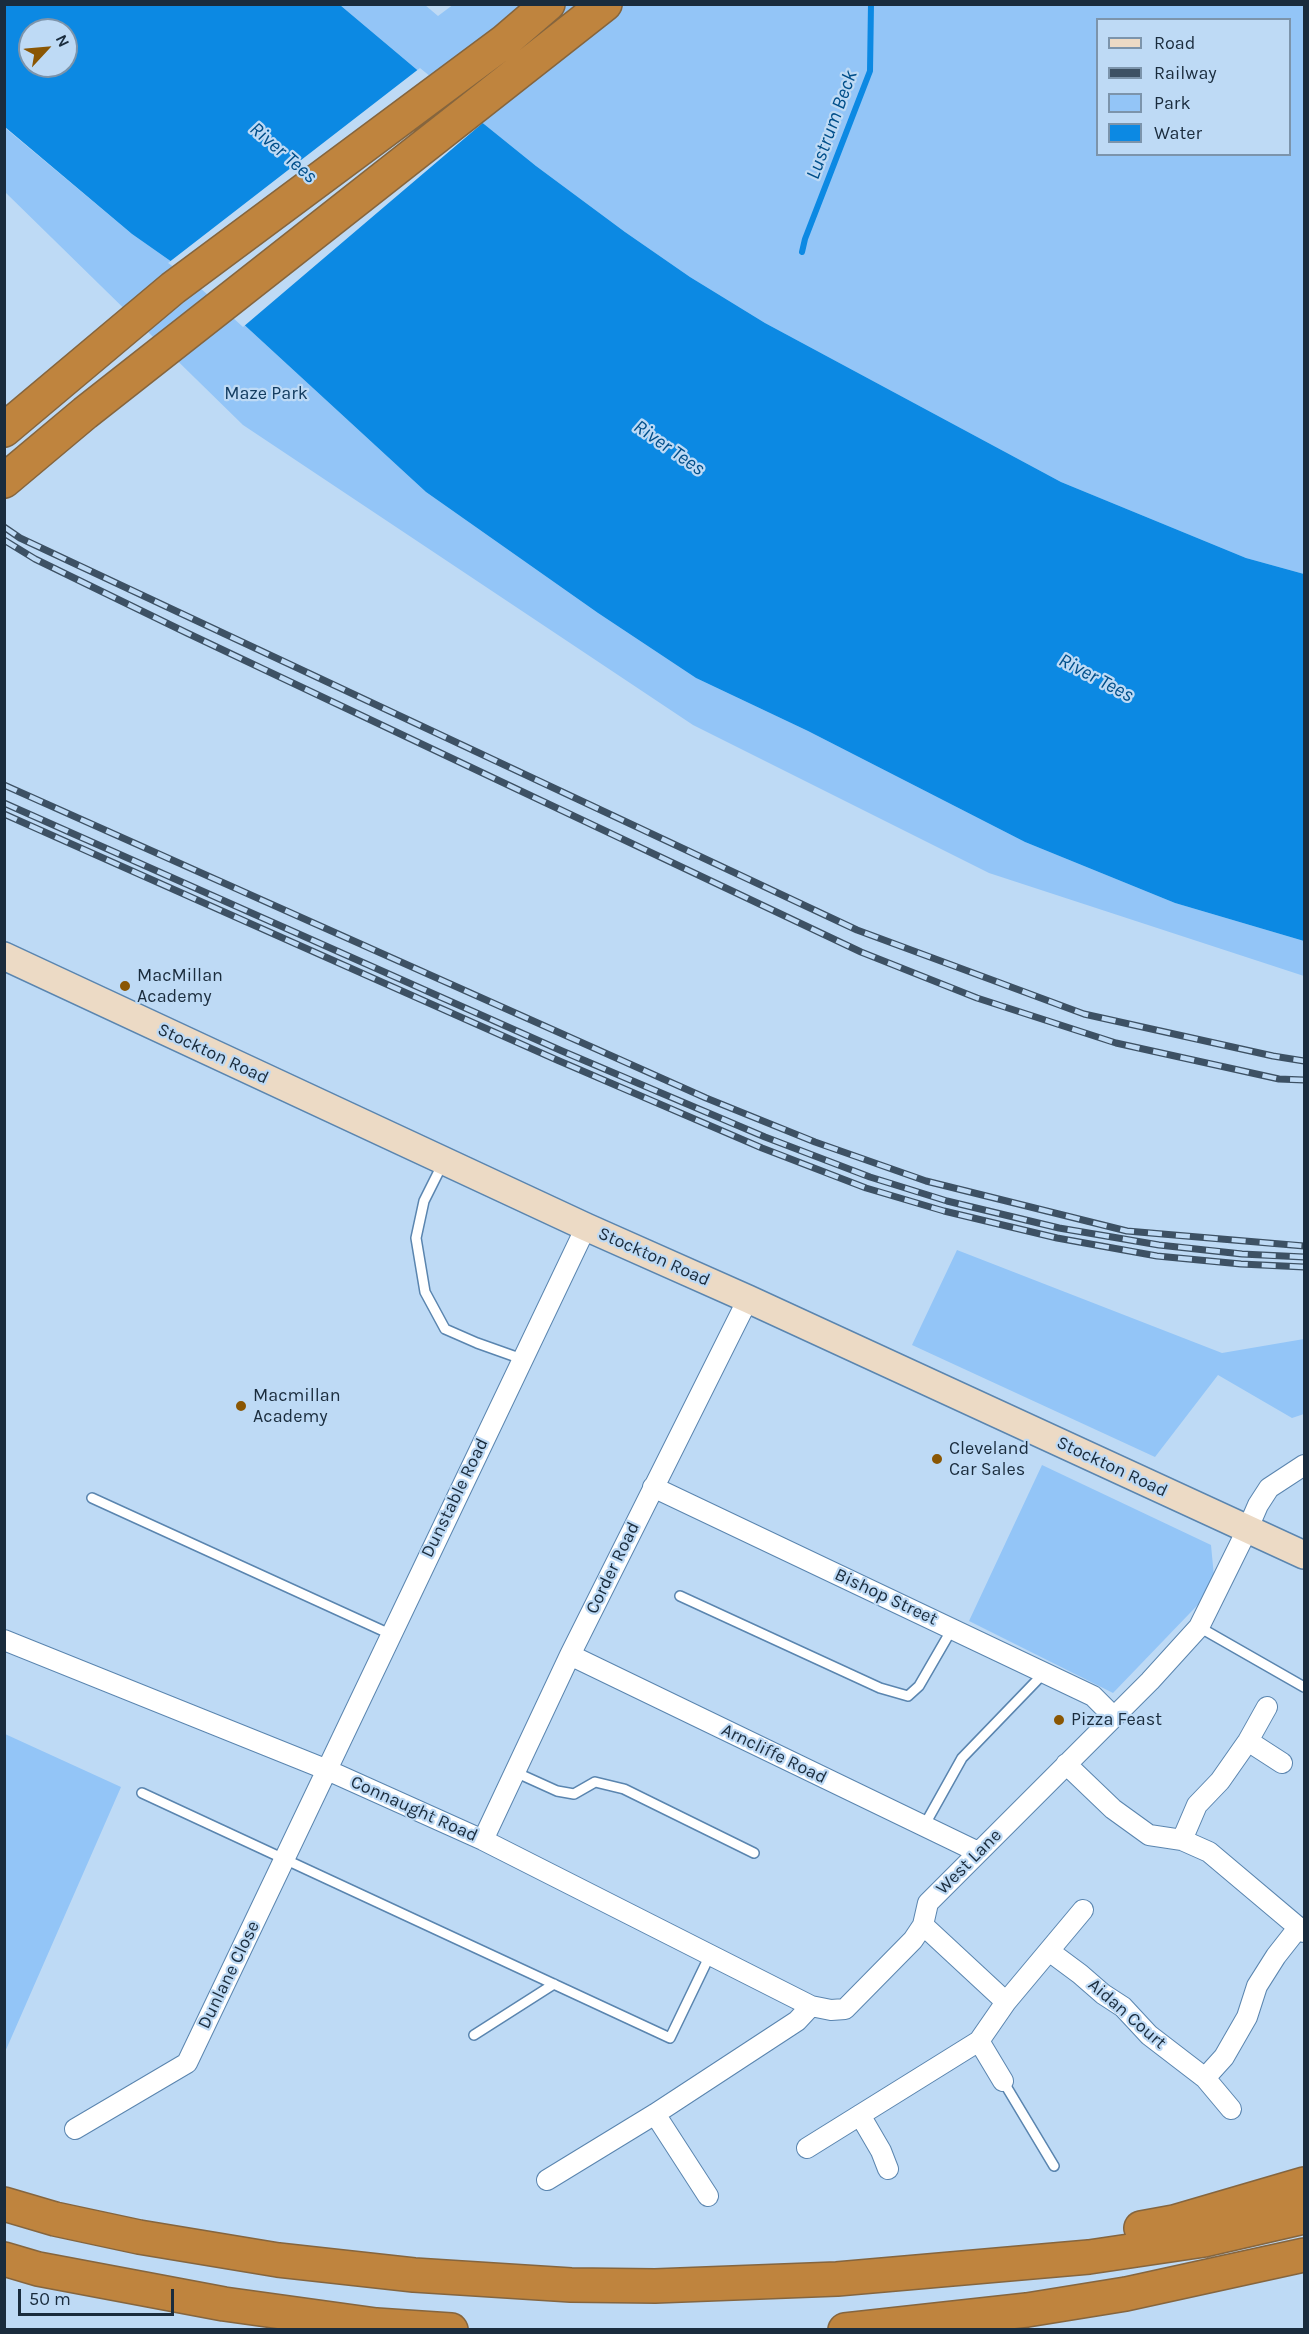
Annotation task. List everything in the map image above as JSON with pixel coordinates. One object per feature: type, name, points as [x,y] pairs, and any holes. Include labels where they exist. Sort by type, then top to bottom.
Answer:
[{"type":"highway","points":[[4,430],[174,288],[504,40],[548,4]]},
{"type":"highway","points":[[4,481],[85,413],[605,4]]},
{"type":"highway","points":[[958,2268],[1174,2222],[1305,2184]]},
{"type":"highway","points":[[4,2204],[56,2219],[198,2248],[346,2268],[498,2281],[583,2285],[689,2285],[837,2279],[958,2268],[1124,2252],[1204,2240],[1305,2217]]},
{"type":"highway","points":[[845,2330],[1027,2310],[1126,2294],[1305,2255]]},
{"type":"highway","points":[[4,2259],[59,2273],[224,2304],[365,2323],[451,2330]]},
{"type":"highway","points":[[1027,2310],[1114,2310],[1305,2275]]},
{"type":"main road","name":"Stockton Road","points":[[4,956],[586,1227],[1305,1555]]},
{"type":"street","name":"Dunstable Road","points":[[325,1770],[586,1227]]},
{"type":"street","name":"Corder Road","points":[[483,1840],[570,1655],[748,1299]]},
{"type":"street","name":"West Lane","points":[[811,2006],[831,2010],[845,2009],[913,1940],[923,1925],[928,1903],[1199,1627],[1258,1505],[1269,1488],[1305,1465]]},
{"type":"street","name":"Bishop Street","points":[[653,1487],[1093,1696],[1113,1716]]},
{"type":"street","name":"Connaught Road","points":[[4,1640],[325,1770],[483,1840],[811,2006]]},
{"type":"street","name":"Arncliffe Road","points":[[570,1655],[978,1852]]},
{"type":"street","points":[[1182,1840],[1197,1805],[1220,1781],[1268,1707]]},
{"type":"street","points":[[1248,1741],[1282,1763]]},
{"type":"street","points":[[1066,1764],[1113,1809],[1149,1835],[1182,1840],[1209,1852],[1301,1930],[1276,1956],[1257,1986],[1247,2017],[1224,2057],[1205,2078]]},
{"type":"street","name":"Dunlane Close","points":[[75,2129],[187,2063],[325,1770]]},
{"type":"street","points":[[807,2148],[978,2042],[1006,2002],[1083,1910]]},
{"type":"street","points":[[923,1925],[1006,2002]]},
{"type":"street","name":"Aidan Court","points":[[1049,1951],[1123,2007],[1149,2035],[1205,2078],[1232,2109]]},
{"type":"street","points":[[547,2180],[655,2114],[796,2021],[811,2006]]},
{"type":"street","points":[[978,2042],[1003,2081]]},
{"type":"street","points":[[655,2114],[708,2196]]},
{"type":"street","points":[[860,2115],[881,2151],[888,2169]]},
{"type":"lane","points":[[445,1161],[424,1201],[416,1238],[424,1292],[445,1329],[522,1359]]},
{"type":"lane","points":[[92,1498],[390,1634]]},
{"type":"lane","points":[[680,1596],[880,1688],[908,1696],[919,1686],[952,1629]]},
{"type":"lane","points":[[1199,1627],[1305,1687]]},
{"type":"lane","points":[[924,1826],[962,1758],[1044,1673]]},
{"type":"lane","points":[[515,1772],[558,1791],[574,1794],[595,1782],[624,1789],[754,1853]]},
{"type":"lane","points":[[142,1793],[670,2038],[710,1955]]},
{"type":"lane","points":[[474,2035],[554,1984]]},
{"type":"lane","points":[[1003,2081],[1054,2166]]},
{"type":"green space","points":[[454,4],[1304,5],[1304,574],[1246,558],[1061,482],[765,323],[690,277],[536,166],[340,5],[425,5],[438,16]]},
{"type":"green space","name":"Maze Park","points":[[4,127],[132,234],[189,274],[426,492],[598,613],[696,678],[808,731],[1025,842],[1175,903],[1304,941],[1304,976],[989,873],[693,725],[243,425],[5,192]]},
{"type":"green space","points":[[957,1250],[1222,1353],[1304,1339],[1304,1414],[1292,1418],[1218,1375],[1155,1457],[912,1345]]},
{"type":"green space","points":[[1042,1465],[1211,1545],[1215,1587],[1113,1693],[969,1621]]},
{"type":"green space","points":[[5,1734],[121,1787],[5,2052]]},
{"type":"water","name":"River Tees","points":[[5,5],[340,5],[536,166],[690,277],[765,323],[1061,482],[1246,558],[1304,574],[1304,941],[1175,903],[1025,842],[808,731],[696,678],[598,613],[426,492],[189,274],[132,234],[5,127]]},
{"type":"pier","points":[[420,68],[485,121],[243,327],[187,276],[168,263]]},
{"type":"waterway","name":"Lustrum Beck","points":[[802,252],[870,71],[871,4]]},
{"type":"railway","points":[[4,527],[20,538],[857,930],[1084,1014],[1304,1061]]},
{"type":"railway","points":[[4,540],[35,559],[187,633],[861,952],[977,998],[1116,1043],[1279,1079],[1304,1080]]},
{"type":"railway","points":[[4,785],[706,1098],[815,1142],[926,1181],[1127,1231],[1304,1246]]},
{"type":"railway","points":[[4,803],[562,1051],[765,1137],[870,1177],[947,1201],[1059,1228],[1159,1245],[1242,1254],[1304,1257]]},
{"type":"railway","points":[[4,814],[557,1060],[762,1148],[866,1188],[944,1211],[1057,1238],[1157,1256],[1304,1267]]},
{"type":"place","name":"MacMillan Academy","points":[[125,986]]},
{"type":"place","name":"Macmillan Academy","points":[[241,1406]]},
{"type":"place","name":"Cleveland Car Sales","points":[[937,1459]]},
{"type":"place","name":"Pizza Feast","points":[[1059,1720]]}]
